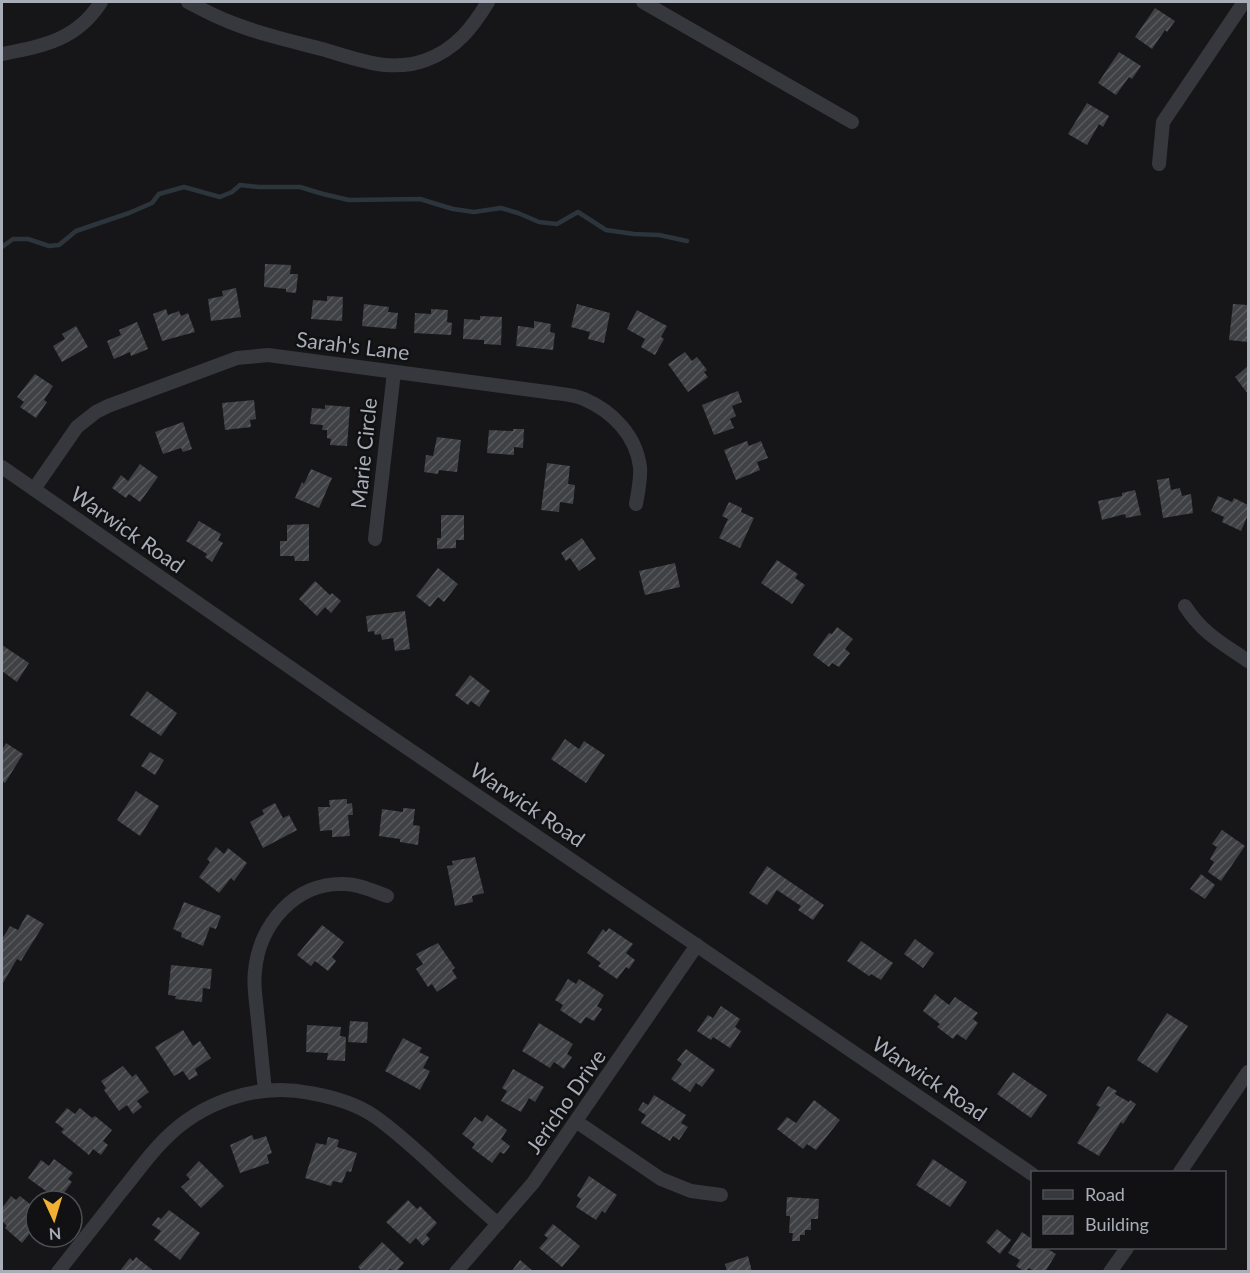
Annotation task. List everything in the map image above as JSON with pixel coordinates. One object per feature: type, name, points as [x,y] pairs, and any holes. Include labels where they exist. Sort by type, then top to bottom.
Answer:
[{"type":"street","points":[[2,54],[39,47],[72,33],[86,21],[101,2]]},
{"type":"street","points":[[188,2],[226,21],[348,57],[386,65],[406,65],[441,54],[460,40],[473,26],[488,2]]},
{"type":"street","points":[[643,2],[852,122]]},
{"type":"street","points":[[1159,164],[1163,122],[1244,2]]},
{"type":"street","name":"Sarah's Lane","points":[[34,489],[77,428],[108,405],[237,358],[267,355],[573,396],[600,407],[625,429],[637,455],[640,469],[636,504]]},
{"type":"street","name":"Marie Circle","points":[[375,539],[394,372]]},
{"type":"street","name":"Warwick Road","points":[[2,468],[350,709],[1031,1173]]},
{"type":"street","points":[[1185,606],[1197,624],[1208,634],[1248,661]]},
{"type":"street","points":[[265,1090],[255,971],[266,933],[286,905],[308,890],[327,885],[344,884],[361,886],[387,896]]},
{"type":"street","name":"Jericho Drive","points":[[456,1272],[533,1183],[697,945]]},
{"type":"street","points":[[1181,1171],[1248,1072]]},
{"type":"street","points":[[58,1272],[152,1153],[174,1131],[189,1119],[217,1104],[265,1090],[283,1089],[330,1096],[373,1115],[393,1130],[498,1224]]},
{"type":"street","points":[[577,1122],[661,1179],[691,1191],[722,1196]]},
{"type":"street","points":[[1110,1272],[1126,1249]]},
{"type":"building","points":[[1155,8],[1175,21],[1167,32],[1165,30],[1152,49],[1135,37]]},
{"type":"building","points":[[1119,52],[1141,66],[1132,79],[1129,77],[1116,95],[1098,83]]},
{"type":"building","points":[[1087,103],[1109,116],[1103,127],[1099,124],[1087,145],[1068,134]]},
{"type":"building","points":[[265,264],[291,265],[290,274],[298,274],[296,293],[286,292],[286,289],[264,287]]},
{"type":"building","points":[[236,288],[241,317],[211,321],[208,299],[223,296],[222,291]]},
{"type":"building","points":[[327,296],[343,297],[342,321],[311,319],[313,300],[327,301]]},
{"type":"building","points":[[364,304],[389,307],[388,312],[398,313],[396,329],[362,326]]},
{"type":"building","points":[[577,304],[610,313],[604,343],[588,339],[590,332],[571,327]]},
{"type":"building","points":[[1233,304],[1248,305],[1248,342],[1229,340]]},
{"type":"building","points":[[166,309],[168,315],[179,311],[181,316],[188,313],[195,332],[162,341],[153,314]]},
{"type":"building","points":[[431,309],[448,310],[447,322],[452,323],[451,335],[414,333],[415,313],[431,314]]},
{"type":"building","points":[[637,310],[667,326],[661,337],[664,339],[655,355],[641,347],[645,339],[627,329]]},
{"type":"building","points":[[480,316],[502,317],[501,345],[484,344],[484,340],[463,339],[464,319],[480,320]]},
{"type":"building","points":[[534,321],[551,324],[550,332],[555,333],[553,350],[516,346],[518,326],[534,328]]},
{"type":"building","points":[[137,322],[148,349],[131,356],[130,352],[114,359],[107,341],[121,335],[119,330]]},
{"type":"building","points":[[76,326],[88,347],[62,362],[53,346],[65,339],[62,334]]},
{"type":"building","points":[[685,352],[692,361],[697,357],[707,370],[704,372],[708,377],[688,392],[668,364]]},
{"type":"building","points":[[1248,366],[1248,394],[1235,377]]},
{"type":"building","points":[[35,374],[53,386],[44,400],[47,402],[36,418],[20,407],[24,402],[17,397]]},
{"type":"building","points":[[738,391],[742,402],[732,406],[736,416],[730,419],[734,428],[714,435],[702,405]]},
{"type":"building","points":[[254,400],[256,419],[250,420],[251,427],[225,430],[222,403]]},
{"type":"building","points":[[325,405],[350,407],[347,446],[330,445],[331,439],[327,438],[327,430],[322,430],[323,425],[310,424],[312,408],[325,409]]},
{"type":"building","points":[[183,422],[192,449],[183,452],[181,448],[163,454],[155,432]]},
{"type":"building","points":[[513,429],[524,429],[523,448],[514,447],[514,455],[487,453],[489,430],[513,431]]},
{"type":"building","points":[[437,437],[461,440],[457,472],[439,470],[438,474],[424,472],[426,455],[433,456]]},
{"type":"building","points":[[747,441],[749,446],[761,441],[768,458],[757,462],[760,470],[736,480],[724,450]]},
{"type":"building","points":[[547,463],[570,466],[568,484],[575,485],[573,504],[560,502],[559,512],[541,510]]},
{"type":"building","points":[[140,464],[158,477],[140,502],[129,494],[126,498],[112,488],[121,475],[128,481]]},
{"type":"building","points":[[311,469],[332,478],[319,508],[295,498]]},
{"type":"building","points":[[1169,478],[1171,490],[1180,488],[1182,496],[1191,494],[1193,513],[1163,518],[1157,480]]},
{"type":"building","points":[[1135,490],[1141,515],[1126,518],[1125,514],[1102,520],[1098,501],[1122,496],[1122,493]]},
{"type":"building","points":[[1218,496],[1232,502],[1234,498],[1248,505],[1248,515],[1241,531],[1222,522],[1224,517],[1211,511]]},
{"type":"building","points":[[729,502],[742,508],[741,512],[754,518],[740,548],[719,538],[728,519],[722,516]]},
{"type":"building","points":[[441,515],[464,515],[464,540],[456,540],[456,548],[437,549],[437,538],[441,538]]},
{"type":"building","points":[[199,521],[221,534],[218,540],[223,543],[212,562],[205,557],[207,554],[186,541]]},
{"type":"building","points":[[309,524],[309,561],[295,561],[294,556],[280,556],[280,541],[287,541],[287,525]]},
{"type":"building","points":[[582,538],[596,559],[579,571],[570,558],[566,561],[561,553]]},
{"type":"building","points":[[777,560],[798,574],[795,578],[805,585],[792,604],[761,583]]},
{"type":"building","points":[[675,563],[680,587],[645,595],[639,571]]},
{"type":"building","points":[[438,568],[458,584],[444,602],[438,597],[430,607],[416,596]]},
{"type":"building","points":[[315,581],[330,595],[332,593],[341,601],[331,613],[325,607],[317,616],[299,599]]},
{"type":"building","points":[[405,611],[410,649],[395,651],[393,638],[382,640],[381,634],[375,635],[374,631],[368,632],[366,616]]},
{"type":"building","points":[[837,627],[853,639],[845,649],[850,653],[839,667],[832,663],[829,667],[813,655],[829,633],[832,634]]},
{"type":"building","points":[[2,645],[29,663],[17,682],[2,671]]},
{"type":"building","points":[[470,675],[490,691],[479,707],[471,701],[468,705],[455,695]]},
{"type":"building","points":[[147,691],[177,713],[161,736],[130,715]]},
{"type":"building","points":[[565,739],[579,749],[584,741],[605,755],[586,783],[551,759]]},
{"type":"building","points":[[6,743],[23,754],[5,783],[2,781],[2,750]]},
{"type":"building","points":[[150,752],[164,760],[155,775],[141,766]]},
{"type":"building","points":[[136,791],[159,806],[140,836],[117,820]]},
{"type":"building","points":[[347,799],[347,804],[352,803],[353,815],[348,815],[350,836],[332,837],[332,830],[320,831],[318,807],[330,807],[329,800]]},
{"type":"building","points":[[275,803],[283,818],[289,815],[297,830],[263,848],[250,822],[264,814],[262,810]]},
{"type":"building","points":[[403,808],[415,809],[413,825],[420,826],[418,845],[379,836],[382,809],[403,812]]},
{"type":"building","points":[[1222,830],[1245,846],[1221,881],[1208,872],[1214,862],[1210,859],[1217,847],[1212,844]]},
{"type":"building","points":[[216,847],[224,854],[228,848],[247,863],[234,881],[231,878],[219,893],[199,877],[210,862],[207,859]]},
{"type":"building","points":[[475,857],[484,893],[472,896],[473,902],[455,906],[447,866],[453,865],[452,861]]},
{"type":"building","points":[[767,866],[824,905],[813,920],[798,910],[801,906],[777,890],[767,905],[749,893]]},
{"type":"building","points":[[1201,874],[1215,885],[1205,899],[1190,889]]},
{"type":"building","points":[[184,902],[221,916],[216,929],[210,927],[203,946],[181,937],[182,933],[173,929]]},
{"type":"building","points":[[27,914],[44,924],[21,961],[17,959],[3,983],[2,939],[10,926],[18,930]]},
{"type":"building","points":[[322,925],[344,942],[332,957],[336,961],[328,971],[315,961],[311,966],[297,955]]},
{"type":"building","points":[[609,928],[633,944],[626,953],[635,960],[629,969],[626,967],[617,979],[598,966],[601,963],[587,953],[603,929],[606,932]]},
{"type":"building","points":[[915,939],[934,953],[923,968],[904,954]]},
{"type":"building","points":[[861,941],[893,963],[881,980],[871,974],[869,976],[847,961]]},
{"type":"building","points":[[438,943],[455,968],[452,970],[457,978],[437,992],[432,984],[428,987],[416,969],[423,964],[416,954]]},
{"type":"building","points":[[171,965],[212,969],[210,989],[203,988],[202,1002],[175,999],[176,996],[168,995]]},
{"type":"building","points":[[568,979],[576,984],[579,979],[604,995],[597,1006],[602,1009],[594,1021],[586,1017],[581,1024],[560,1010],[563,1005],[555,1000]]},
{"type":"building","points":[[935,994],[949,1005],[955,997],[978,1013],[973,1019],[978,1023],[966,1040],[957,1034],[953,1039],[937,1027],[940,1024],[923,1011]]},
{"type":"building","points":[[721,1006],[740,1019],[735,1027],[741,1031],[730,1048],[713,1037],[711,1040],[697,1031],[708,1015],[713,1018]]},
{"type":"building","points":[[1167,1013],[1188,1026],[1157,1073],[1137,1060]]},
{"type":"building","points":[[350,1021],[368,1022],[367,1043],[348,1042]]},
{"type":"building","points":[[539,1023],[573,1044],[567,1054],[572,1057],[564,1069],[554,1062],[550,1068],[522,1051]]},
{"type":"building","points":[[307,1025],[341,1027],[340,1036],[346,1037],[345,1061],[327,1060],[328,1053],[306,1052]]},
{"type":"building","points":[[183,1030],[193,1046],[200,1041],[211,1058],[195,1069],[198,1075],[189,1080],[183,1071],[174,1076],[155,1047]]},
{"type":"building","points":[[403,1038],[422,1048],[419,1052],[429,1057],[423,1068],[430,1071],[420,1090],[385,1071]]},
{"type":"building","points":[[686,1049],[715,1070],[702,1087],[696,1083],[690,1092],[671,1079],[682,1064],[677,1060]]},
{"type":"building","points":[[123,1066],[132,1077],[136,1074],[149,1092],[137,1101],[142,1107],[133,1114],[127,1105],[119,1111],[104,1090],[106,1088],[101,1081]]},
{"type":"building","points":[[513,1069],[544,1087],[535,1102],[529,1098],[521,1112],[501,1101],[507,1091],[502,1088]]},
{"type":"building","points":[[1013,1072],[1047,1095],[1031,1118],[997,1094]]},
{"type":"building","points":[[1108,1086],[1117,1091],[1115,1094],[1136,1104],[1099,1156],[1077,1143],[1100,1107],[1096,1105]]},
{"type":"building","points":[[654,1095],[686,1115],[681,1123],[688,1127],[679,1140],[673,1136],[670,1141],[641,1123],[646,1115],[638,1110],[643,1102],[648,1105]]},
{"type":"building","points":[[814,1100],[840,1120],[816,1150],[807,1144],[803,1149],[777,1129],[787,1117],[796,1123]]},
{"type":"building","points":[[67,1108],[75,1114],[80,1108],[92,1118],[95,1116],[112,1130],[103,1141],[108,1145],[101,1155],[93,1149],[89,1155],[61,1132],[64,1129],[55,1122]]},
{"type":"building","points":[[487,1115],[507,1130],[501,1139],[510,1146],[504,1154],[500,1152],[492,1163],[472,1148],[475,1144],[462,1134],[475,1117],[482,1122]]},
{"type":"building","points":[[252,1135],[254,1140],[266,1136],[272,1153],[267,1155],[269,1163],[240,1173],[230,1145]]},
{"type":"building","points":[[328,1137],[339,1140],[337,1147],[357,1153],[351,1172],[347,1171],[342,1183],[333,1181],[331,1186],[305,1178],[316,1143],[326,1145]]},
{"type":"building","points":[[54,1159],[73,1173],[68,1179],[72,1182],[67,1189],[43,1189],[28,1178],[41,1160],[49,1166]]},
{"type":"building","points":[[933,1159],[967,1182],[950,1207],[916,1185]]},
{"type":"building","points":[[199,1161],[224,1186],[201,1208],[181,1187],[190,1179],[186,1175]]},
{"type":"building","points":[[589,1176],[617,1195],[605,1213],[602,1211],[596,1220],[576,1207],[581,1199],[577,1196]]},
{"type":"building","points":[[11,1196],[16,1200],[20,1196],[24,1199],[24,1241],[22,1243],[5,1228],[7,1226],[2,1221],[2,1208]]},
{"type":"building","points":[[787,1197],[819,1199],[818,1219],[811,1219],[811,1230],[805,1230],[805,1235],[800,1235],[800,1241],[792,1241],[793,1233],[789,1233],[790,1216],[786,1216]]},
{"type":"building","points":[[408,1200],[417,1209],[420,1206],[437,1223],[426,1235],[430,1239],[423,1246],[416,1238],[410,1244],[386,1222]]},
{"type":"building","points":[[169,1210],[200,1233],[180,1260],[154,1240],[161,1231],[152,1225],[158,1217],[161,1219]]},
{"type":"building","points":[[553,1224],[580,1246],[562,1267],[539,1248],[548,1238],[544,1235]]},
{"type":"building","points":[[997,1229],[1011,1240],[1000,1254],[986,1242]]},
{"type":"building","points":[[1022,1232],[1031,1238],[1031,1249],[1048,1249],[1056,1254],[1045,1272],[1035,1272],[1029,1268],[1025,1272],[1016,1266],[1020,1260],[1008,1253]]},
{"type":"building","points":[[382,1242],[404,1263],[396,1272],[390,1269],[387,1272],[363,1272],[358,1267]]},
{"type":"building","points":[[748,1256],[752,1272],[727,1272],[725,1264]]},
{"type":"building","points":[[136,1257],[155,1272],[119,1272],[130,1258],[133,1261]]},
{"type":"building","points":[[520,1260],[534,1272],[511,1272]]},
{"type":"waterway","points":[[2,247],[13,239],[28,239],[49,246],[59,245],[76,231],[152,203],[159,194],[184,187],[220,197],[232,192],[240,185],[300,187],[349,200],[420,199],[453,209],[474,212],[501,208],[539,222],[557,224],[578,212],[606,230],[659,235],[687,241]]}]
